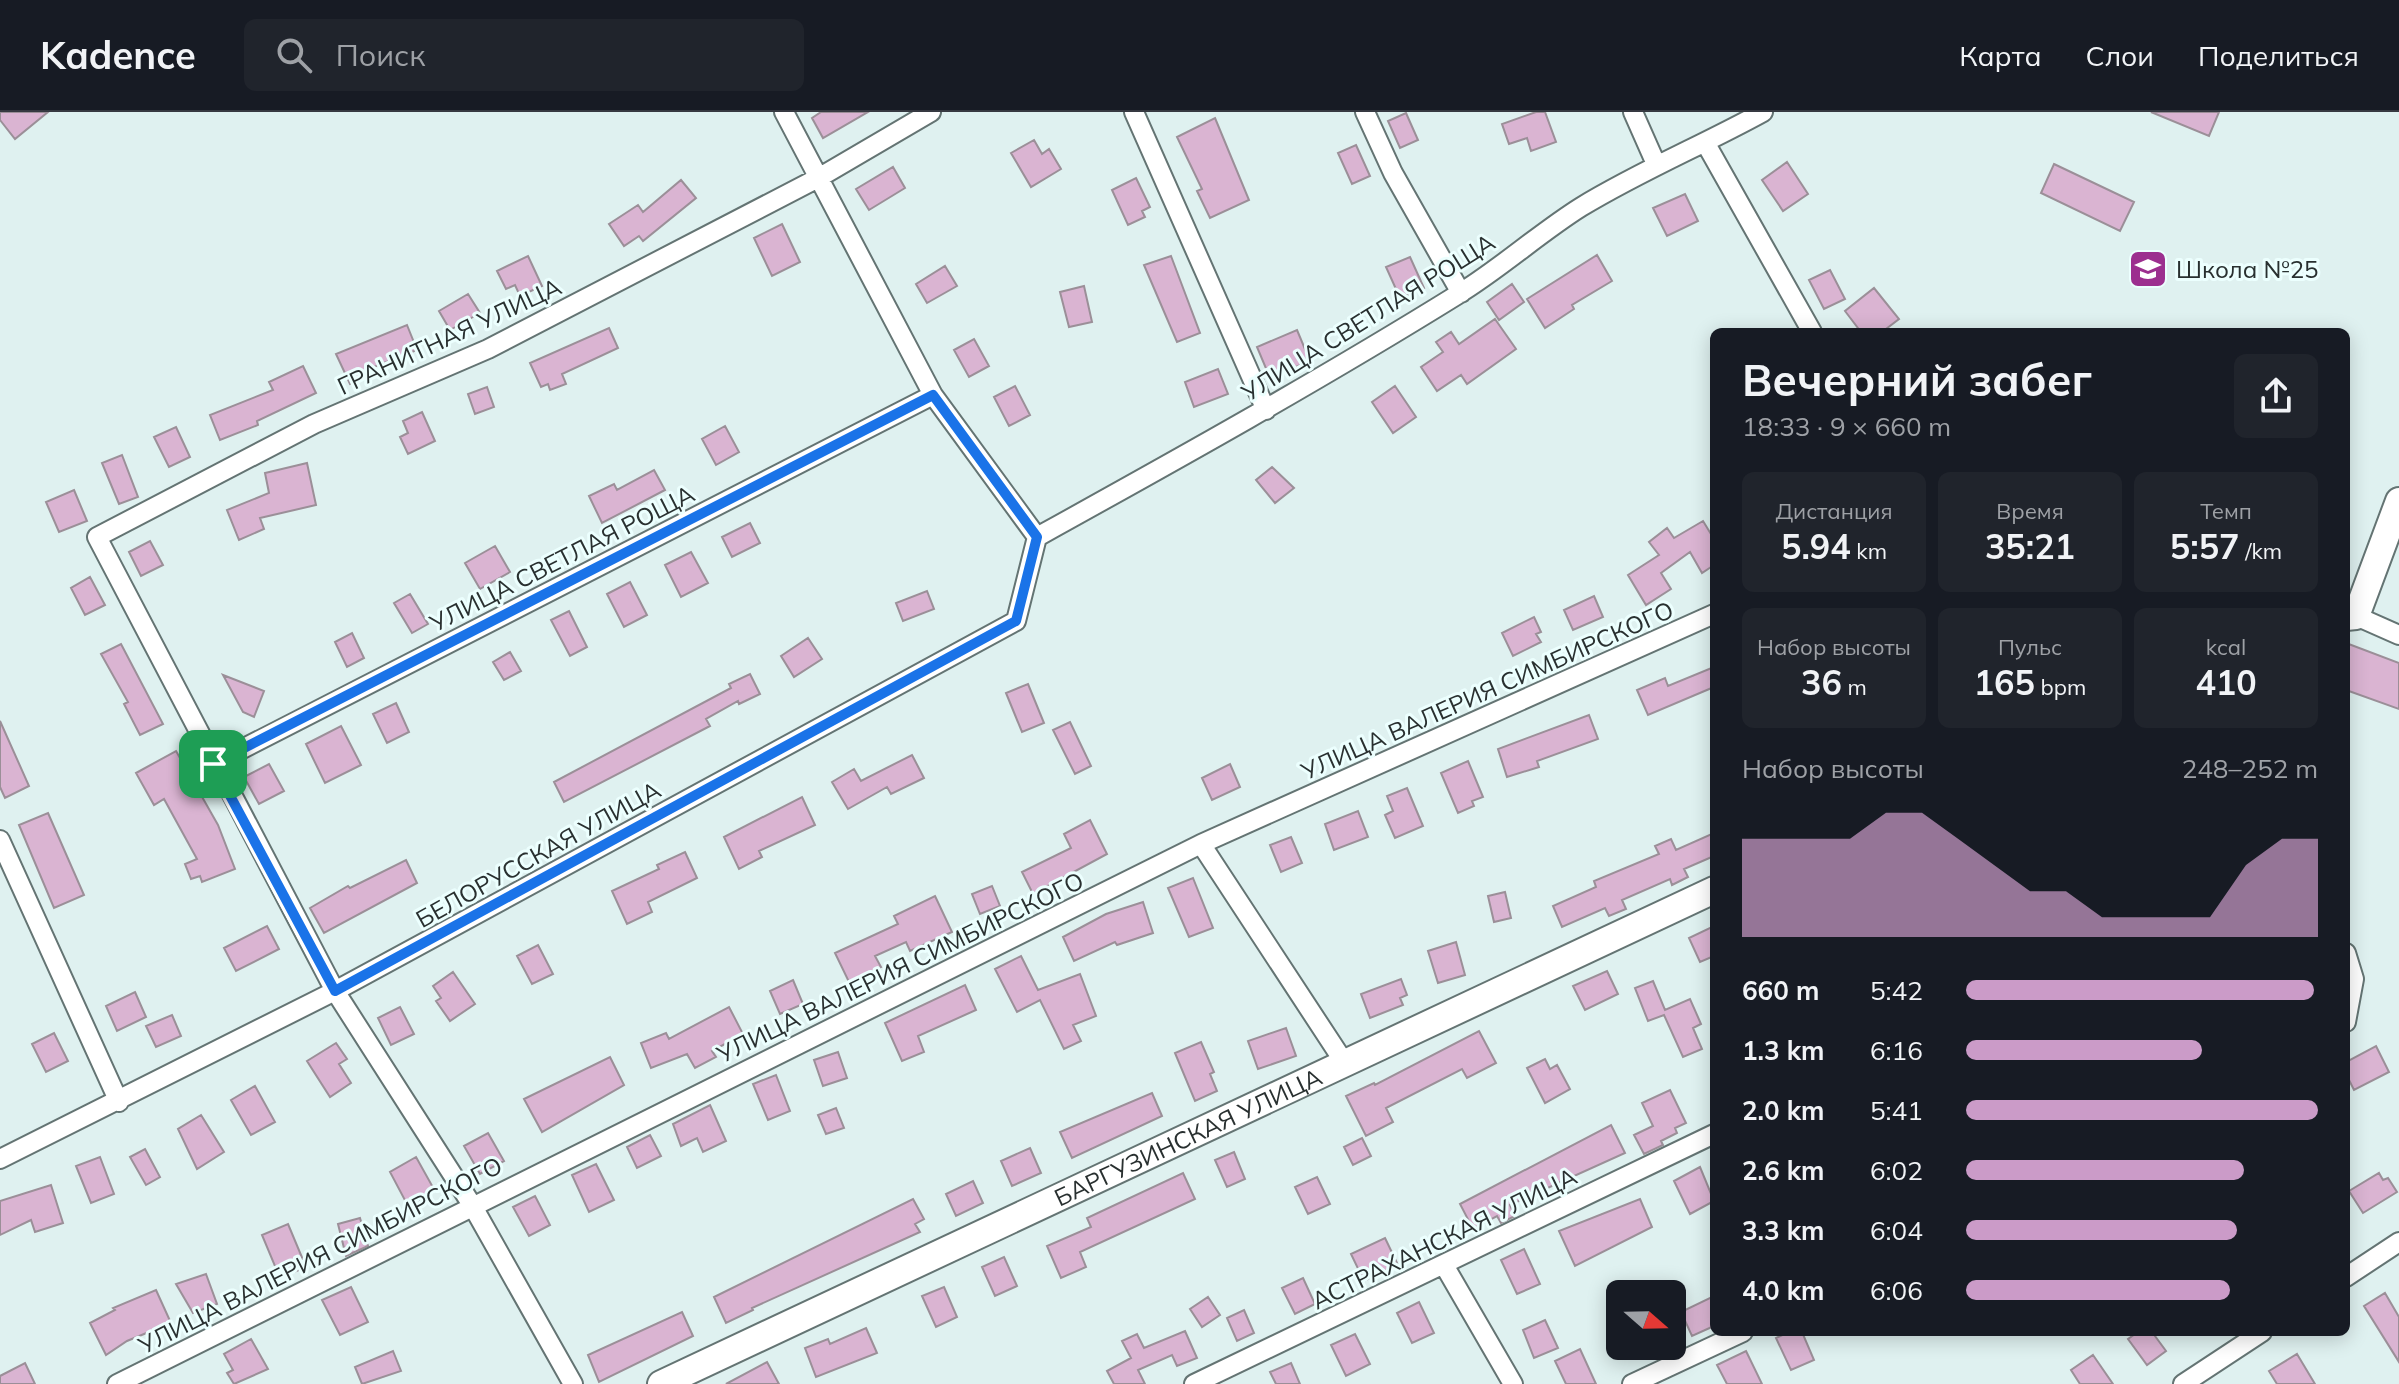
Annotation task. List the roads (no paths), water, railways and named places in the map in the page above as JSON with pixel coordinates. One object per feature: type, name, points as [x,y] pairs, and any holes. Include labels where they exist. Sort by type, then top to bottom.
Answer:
[{"type":"street","points":[[784,112],[933,395],[1037,537]]},
{"type":"street","name":"ГРАНИТНАЯ УЛИЦА","points":[[213,764],[97,537],[314,424],[488,349],[820,177],[931,112]]},
{"type":"street","points":[[1134,112],[1266,410]]},
{"type":"street","points":[[1365,112],[1393,173],[1461,293]]},
{"type":"street","points":[[1633,112],[1656,164]]},
{"type":"street","name":"УЛИЦА СВЕТЛАЯ РОЩА","points":[[1037,537],[1266,410],[1461,293],[1579,209],[1656,164],[1706,144],[1763,112]]},
{"type":"street","points":[[1706,144],[1810,328]]},
{"type":"street","name":"УЛИЦА СВЕТЛАЯ РОЩА","points":[[213,764],[933,395]]},
{"type":"street","points":[[2399,501],[2351,617],[2399,635]]},
{"type":"street","name":"БЕЛОРУССКАЯ УЛИЦА","points":[[0,1159],[335,991],[1016,621],[1037,537]]},
{"type":"street","name":"УЛИЦА ВАЛЕРИЯ СИМБИРСКОГО","points":[[117,1384],[1201,844],[1710,616]]},
{"type":"street","points":[[213,764],[335,991],[472,1205],[573,1384]]},
{"type":"street","points":[[0,840],[119,1102]]},
{"type":"street","points":[[1201,844],[1344,1062]]},
{"type":"street","name":"БАРГУЗИНСКАЯ УЛИЦА","points":[[661,1384],[1710,892]]},
{"type":"street","points":[[2350,966],[2354,979],[2350,1000]]},
{"type":"street","name":"АСТРАХАНСКАЯ УЛИЦА","points":[[1194,1384],[1710,1136]]},
{"type":"street","points":[[2350,1275],[2397,1249]]},
{"type":"street","points":[[1444,1265],[1513,1384]]},
{"type":"street","points":[[1632,1384],[1734,1336]]},
{"type":"street","points":[[2183,1384],[2256,1336]]},
{"type":"place","name":"Школа №25","points":[[2148,269]]}]
